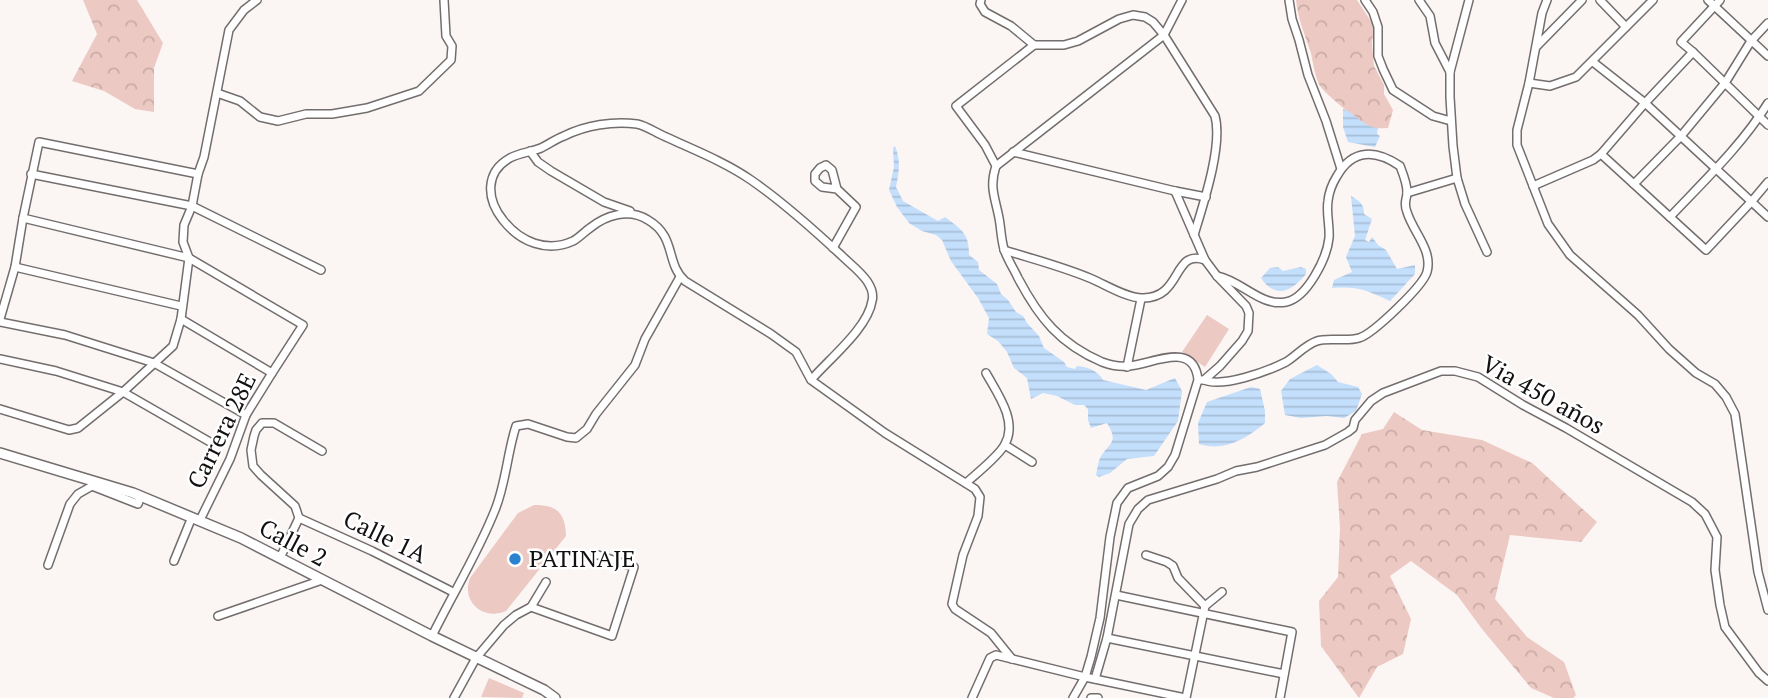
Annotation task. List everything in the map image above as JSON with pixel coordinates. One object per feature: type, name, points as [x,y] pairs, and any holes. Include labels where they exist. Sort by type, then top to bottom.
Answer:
[{"type":"street","points":[[0,410],[73,430],[123,392],[173,346],[181,319],[189,258],[183,242],[184,225],[192,206],[204,157],[229,30],[244,10],[257,0]]},
{"type":"street","points":[[217,93],[240,101],[260,117],[278,121],[306,114],[332,114],[366,108],[419,91],[451,60],[452,47],[446,36],[444,0]]},
{"type":"street","points":[[981,0],[980,4],[985,12],[1011,26],[1034,45]]},
{"type":"street","points":[[1182,0],[1164,35],[996,166],[991,179],[1004,250],[1032,305],[1052,330],[1072,347],[1105,364],[1127,367],[1182,357],[1197,370],[1201,380],[1218,383],[1245,377],[1285,362],[1315,341],[1359,338],[1381,324],[1419,285],[1427,271],[1425,248],[1407,214],[1404,201],[1407,193],[1400,166],[1381,156],[1359,154],[1341,169],[1328,199],[1329,240],[1326,252],[1317,271],[1290,302],[1266,301],[1230,279],[1217,276]]},
{"type":"street","points":[[1280,0],[1289,1],[1308,75],[1341,169]]},
{"type":"street","points":[[1364,0],[1373,12],[1378,27],[1378,56],[1393,90],[1433,116],[1451,121]]},
{"type":"street","points":[[1419,0],[1430,16],[1435,44],[1450,72]]},
{"type":"street","points":[[1469,0],[1450,72],[1451,121],[1457,178],[1465,204],[1487,252]]},
{"type":"street","points":[[1547,0],[1517,130],[1517,145],[1548,225],[1570,255],[1638,315],[1669,349],[1696,373],[1715,384],[1726,397],[1735,414],[1758,572],[1768,610]]},
{"type":"street","points":[[1537,47],[1582,0]]},
{"type":"street","points":[[1600,0],[1626,27]]},
{"type":"street","points":[[1529,83],[1550,86],[1576,78],[1653,0]]},
{"type":"street","points":[[1768,56],[1714,2],[1681,42],[1768,125]]},
{"type":"street","points":[[996,166],[985,145],[956,106],[1034,45],[1064,45],[1078,41],[1119,19],[1133,15],[1144,17],[1153,22],[1164,35],[1215,116],[1218,127],[1206,197],[1195,235]]},
{"type":"street","points":[[1634,184],[1681,136],[1725,83],[1751,41],[1768,23]]},
{"type":"street","points":[[1435,44],[1456,46]]},
{"type":"street","points":[[1533,186],[1601,154],[1693,52]]},
{"type":"street","points":[[1593,62],[1645,103],[1768,217]]},
{"type":"street","points":[[1670,217],[1716,168],[1768,103]]},
{"type":"street","points":[[641,216],[614,214],[589,228],[576,240],[544,247],[525,241],[503,221],[491,200],[490,180],[498,167],[511,157],[567,134],[618,122],[640,125],[712,158],[750,179],[833,248],[871,288],[872,304],[866,319],[811,380]]},
{"type":"street","points":[[198,174],[39,142],[15,267],[0,321],[65,335],[154,363],[246,415]]},
{"type":"street","points":[[530,151],[538,162],[586,192],[650,221],[667,239],[675,269],[680,277],[796,352],[811,380],[885,433],[975,489],[980,497],[980,507],[963,555],[952,604],[955,609],[991,634],[1012,659]]},
{"type":"street","points":[[1013,152],[1206,197]]},
{"type":"street","points":[[1601,154],[1706,250],[1768,182]]},
{"type":"street","points":[[32,174],[192,206],[321,270]]},
{"type":"street","points":[[1407,193],[1457,178]]},
{"type":"street","points":[[833,248],[856,207],[837,189]]},
{"type":"street","points":[[1073,698],[1085,677],[1100,618],[1117,503],[1128,488],[1158,476],[1168,467],[1175,455],[1201,380],[1220,366],[1248,331],[1250,321],[1246,306],[1205,260],[1175,191]]},
{"type":"street","points":[[23,218],[189,258]]},
{"type":"street","points":[[1004,250],[1073,272],[1141,299],[1164,293],[1185,262],[1192,258],[1205,260]]},
{"type":"street","name":"Carrera 28E","points":[[174,561],[230,459],[246,415],[303,325],[189,258]]},
{"type":"street","points":[[15,267],[181,306]]},
{"type":"street","points":[[432,636],[495,510],[516,426],[528,424],[576,438],[587,429],[635,365],[645,339],[680,277]]},
{"type":"street","points":[[1127,367],[1141,299]]},
{"type":"street","points":[[181,319],[272,373]]},
{"type":"street","points":[[0,359],[56,371],[123,392],[210,442]]},
{"type":"street","name":"Via 450 años","points":[[1116,595],[1126,533],[1133,516],[1148,500],[1325,445],[1353,428],[1355,420],[1371,401],[1383,393],[1441,371],[1455,371],[1478,377],[1692,502],[1704,514],[1717,537],[1715,570],[1725,627],[1768,681]]},
{"type":"street","points":[[966,483],[1005,445],[1009,431],[1005,406],[986,373]]},
{"type":"street","points":[[280,558],[299,518],[295,506],[253,466],[251,460],[256,430],[262,423],[274,423],[322,451]]},
{"type":"street","points":[[1005,445],[1032,462]]},
{"type":"street","name":"Calle 2","points":[[0,453],[60,470],[134,496],[241,538],[544,690],[555,698]]},
{"type":"street","points":[[48,565],[70,504],[78,494],[92,486],[134,496]]},
{"type":"street","name":"Calle 1A","points":[[299,518],[453,592]]},
{"type":"street","points":[[531,607],[612,636],[634,567],[594,554]]},
{"type":"street","points":[[1146,555],[1174,566],[1178,578],[1204,610]]},
{"type":"street","points":[[218,615],[322,580]]},
{"type":"street","points":[[454,698],[476,658],[504,625],[531,607],[546,582]]},
{"type":"street","points":[[972,698],[990,658],[996,655],[1185,698],[1204,610],[1222,592]]},
{"type":"street","points":[[1095,679],[1116,595],[1204,610],[1292,632],[1280,698]]},
{"type":"street","points":[[1107,638],[1284,674]]},
{"type":"street","points":[[1091,698],[1098,698]]},
{"type":"green space","points":[[83,0],[137,0],[163,43],[154,68],[154,112],[135,109],[104,91],[72,81],[97,34]]},
{"type":"green space","points":[[1296,0],[1357,0],[1374,26],[1374,66],[1393,110],[1388,128],[1367,125],[1344,109],[1320,86]]},
{"type":"green space","points":[[1207,315],[1229,329],[1205,367],[1182,352]]},
{"type":"green space","points":[[1394,412],[1422,430],[1482,440],[1532,463],[1597,522],[1581,542],[1510,535],[1495,599],[1527,637],[1564,662],[1576,695],[1573,698],[1554,698],[1531,688],[1457,595],[1411,561],[1390,576],[1411,619],[1403,654],[1377,667],[1359,698],[1321,646],[1319,601],[1338,577],[1340,528],[1337,482],[1362,434],[1383,429]]},
{"type":"green space","points":[[534,505],[549,507],[559,512],[564,521],[566,536],[506,611],[482,611],[471,602],[468,587],[470,578],[518,513]]},
{"type":"green space","points":[[489,678],[524,693],[522,698],[481,697]]},
{"type":"water","points":[[1343,109],[1368,125],[1378,128],[1377,134],[1380,136],[1375,147],[1348,142],[1343,127]]},
{"type":"water","points":[[895,146],[899,166],[896,187],[903,201],[938,221],[945,217],[960,229],[968,242],[969,255],[978,262],[979,270],[997,284],[1001,294],[1039,336],[1044,348],[1067,367],[1088,368],[1103,380],[1146,390],[1175,378],[1182,391],[1178,421],[1154,456],[1127,459],[1110,473],[1099,477],[1096,475],[1100,458],[1113,439],[1107,423],[1091,428],[1088,409],[1084,405],[1075,405],[1057,396],[1043,393],[1031,399],[1027,378],[1014,368],[1007,352],[998,341],[987,334],[989,318],[951,261],[942,240],[909,223],[897,207],[889,190]]},
{"type":"water","points":[[1351,196],[1362,205],[1364,214],[1372,219],[1365,240],[1369,242],[1372,237],[1386,250],[1397,269],[1415,265],[1415,274],[1390,301],[1362,290],[1332,288],[1334,280],[1352,272],[1346,257],[1355,236]]},
{"type":"water","points":[[1278,267],[1283,271],[1301,267],[1306,269],[1306,274],[1290,289],[1278,291],[1261,278],[1270,268]]},
{"type":"water","points":[[1317,365],[1338,382],[1358,387],[1362,394],[1356,411],[1344,418],[1301,418],[1285,415],[1281,391],[1290,379]]},
{"type":"water","points":[[1251,387],[1260,389],[1265,423],[1250,434],[1226,445],[1199,444],[1198,423],[1207,402]]},
{"type":"place","name":"PATINAJE","points":[[515,559]]}]
